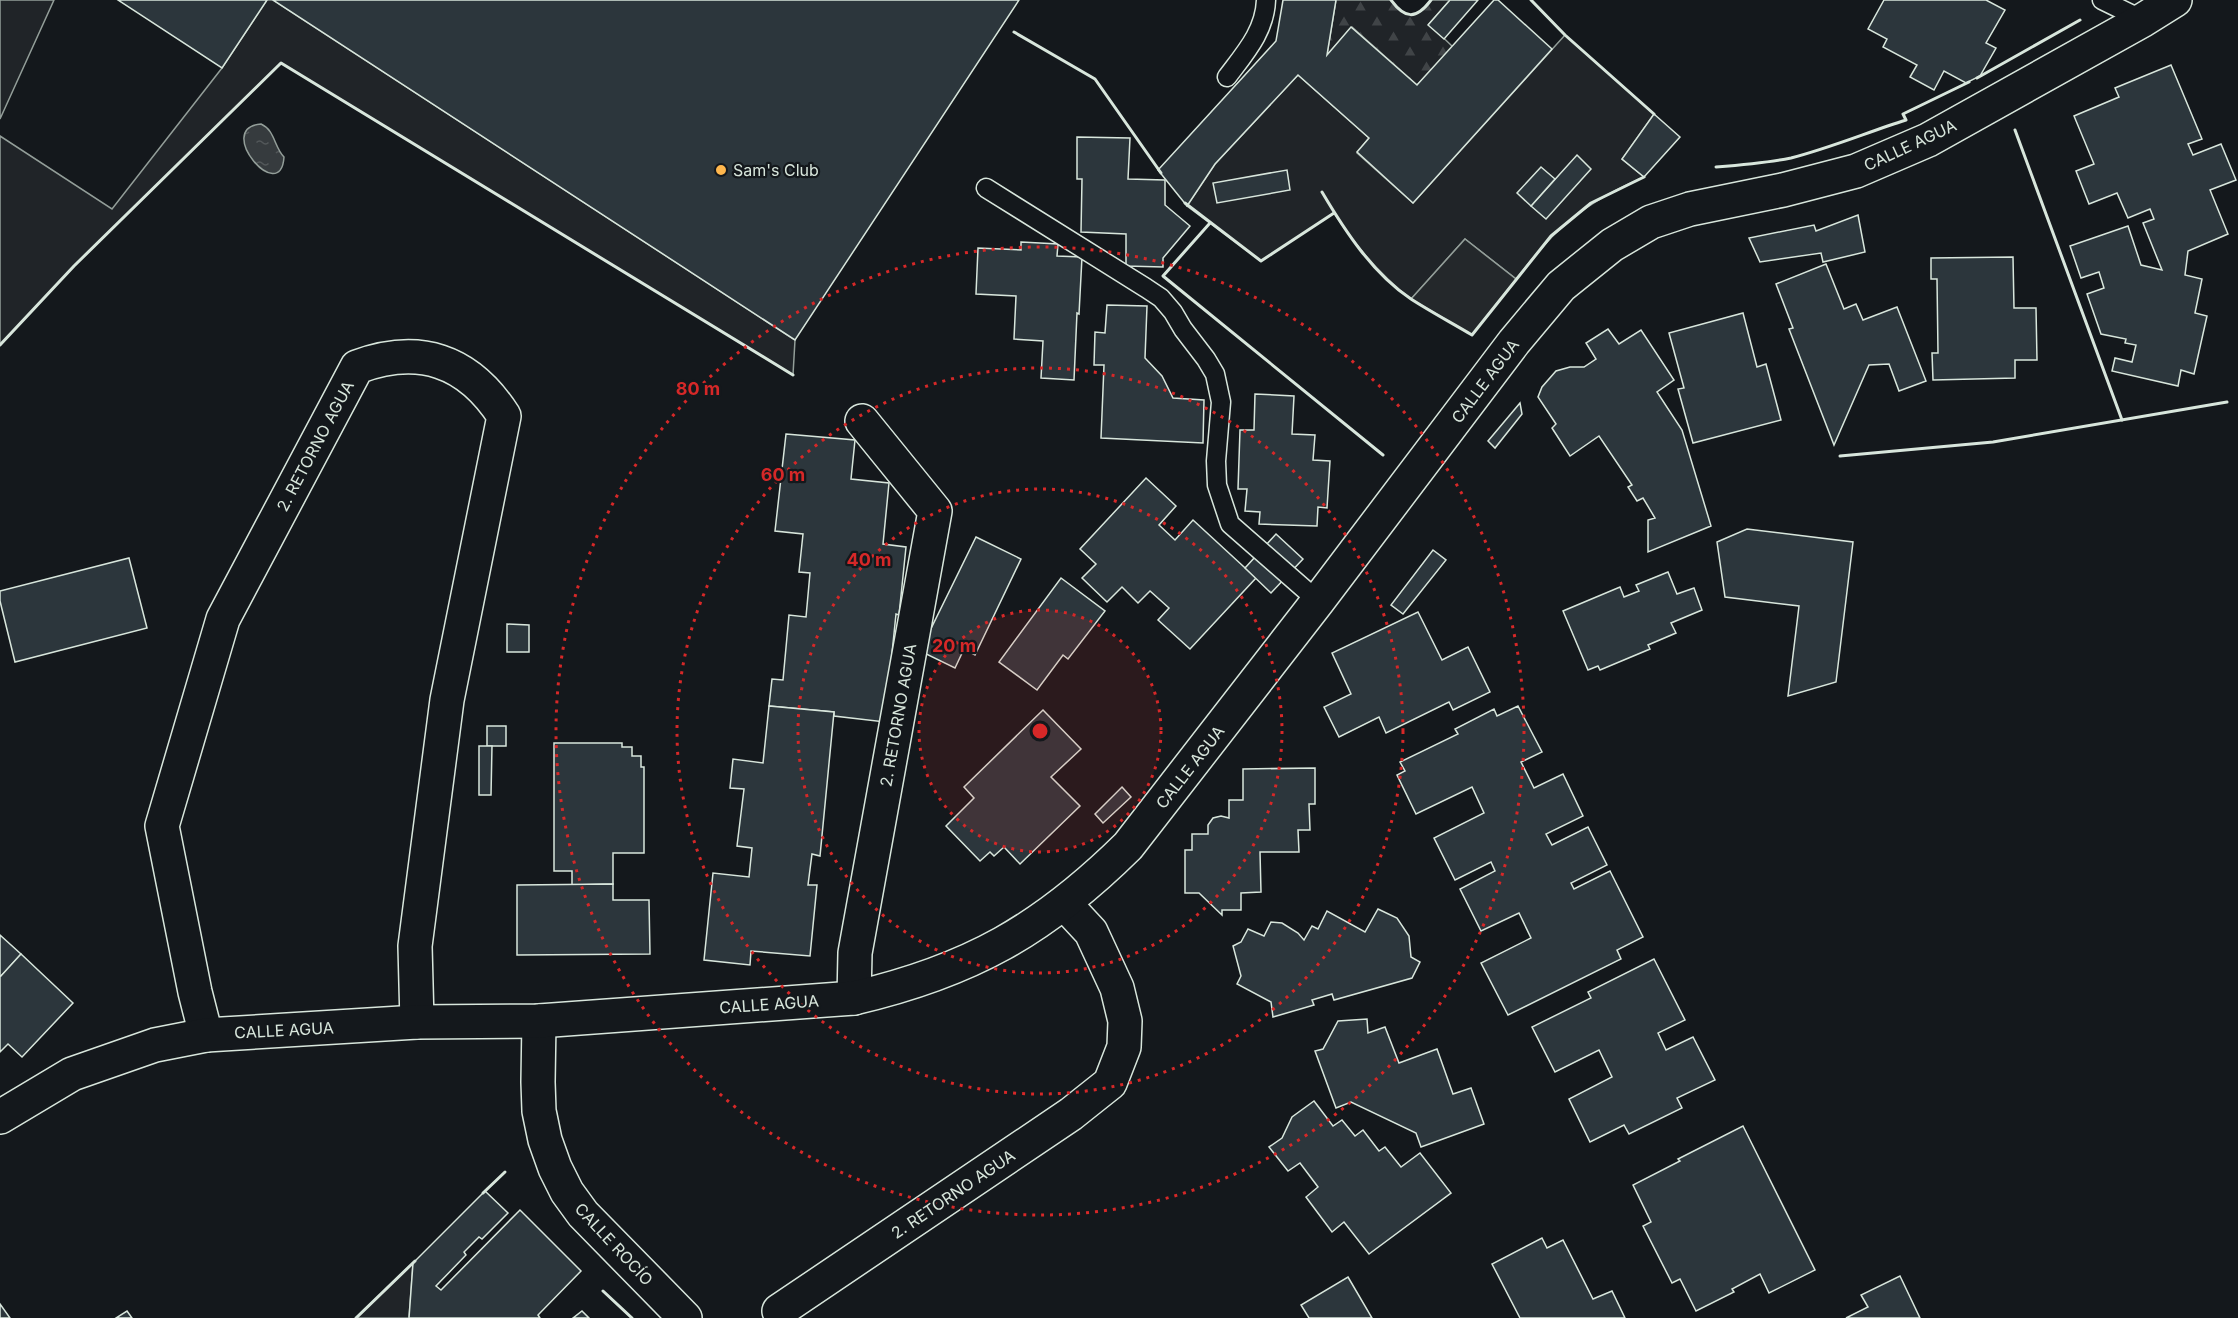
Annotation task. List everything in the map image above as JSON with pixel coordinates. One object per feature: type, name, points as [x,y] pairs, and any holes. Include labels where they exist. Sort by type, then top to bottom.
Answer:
[{"type":"street","name":"CALLE AGUA","points":[[0,1117],[72,1074],[155,1045],[206,1035],[417,1022],[539,1021],[854,998],[899,988],[943,973],[986,954],[1026,931],[1065,904],[1098,877],[1128,846],[1318,601],[1514,342],[1561,286],[1612,245],[1651,222],[1690,209],[1783,190],[1866,166],[1928,140],[2143,21],[2175,0]]},
{"type":"street","name":"2. RETORNO AGUA","points":[[206,1035],[195,992],[162,826],[223,619],[357,367],[377,359],[399,356],[420,357],[441,362],[461,371],[478,383],[504,416],[447,700],[415,946],[417,1022]]},
{"type":"street","name":"2. RETORNO AGUA","points":[[854,998],[855,953],[935,511],[862,421]]},
{"type":"street","name":"2. RETORNO AGUA","points":[[778,1311],[1071,1114],[1110,1083],[1124,1047],[1125,1021],[1118,988],[1091,932],[1065,904]]},
{"type":"street","name":"CALLE ROCÍO","points":[[539,1021],[537,1082],[539,1111],[545,1140],[555,1168],[567,1192],[583,1214],[685,1318]]},
{"type":"lane","points":[[1227,77],[1255,40],[1262,24],[1266,0]]},
{"type":"lane","points":[[2102,0],[2143,21]]},
{"type":"lane","points":[[986,188],[1146,288],[1161,298],[1173,312],[1210,366],[1219,391],[1221,402],[1216,461],[1217,485],[1230,524],[1318,601]]},
{"type":"green space","points":[[0,0],[54,0],[0,119]]},
{"type":"green space","points":[[267,0],[273,0],[795,340],[793,375],[281,63],[74,266],[0,345],[0,136],[112,209],[222,68]]},
{"type":"green space","points":[[1336,0],[1391,0],[1401,11],[1411,15],[1421,11],[1431,0],[1450,0],[1429,24],[1453,47],[1417,85],[1352,27],[1327,55]]},
{"type":"green space","points":[[1565,35],[1654,114],[1622,159],[1644,177],[1604,197],[1572,218],[1545,244],[1516,279],[1465,239],[1411,299],[1369,259],[1334,213],[1261,261],[1187,206],[1215,164],[1298,75],[1369,138],[1357,153],[1413,203]]},
{"type":"green space","points":[[413,1263],[409,1318],[356,1318]]},
{"type":"shaded area","points":[[1465,239],[1516,279],[1472,335],[1411,299]]},
{"type":"water","points":[[261,124],[272,134],[284,157],[280,170],[272,174],[253,161],[246,149],[244,138],[248,129]]},
{"type":"building","points":[[118,0],[267,0],[222,68]]},
{"type":"building","name":"Sam's Club","points":[[273,0],[1019,0],[795,340]]},
{"type":"building","points":[[1283,0],[1336,0],[1327,55],[1351,27],[1417,85],[1494,0],[1498,0],[1552,49],[1413,203],[1357,152],[1369,138],[1298,75],[1215,164],[1187,206],[1158,170],[1276,41]]},
{"type":"building","points":[[1450,0],[1478,0],[1444,39],[1428,25]]},
{"type":"building","points":[[1884,0],[1986,0],[2005,10],[1986,43],[1996,48],[1980,76],[1966,83],[1944,71],[1934,90],[1910,77],[1917,65],[1883,47],[1887,39],[1868,29]]},
{"type":"building","points":[[2171,65],[2202,139],[2188,144],[2193,155],[2221,144],[2236,180],[2210,190],[2228,234],[2188,251],[2185,275],[2202,279],[2195,313],[2207,316],[2194,374],[2181,370],[2178,386],[2112,371],[2115,358],[2132,362],[2136,345],[2125,343],[2126,339],[2101,334],[2087,294],[2104,288],[2099,272],[2081,278],[2070,246],[2128,226],[2141,265],[2162,270],[2143,223],[2154,219],[2150,209],[2128,218],[2117,193],[2089,204],[2076,171],[2094,164],[2074,116],[2119,97],[2115,88]]},
{"type":"building","points":[[1654,114],[1680,137],[1644,177],[1622,159]]},
{"type":"building","points":[[1077,137],[1130,138],[1128,179],[1165,180],[1165,205],[1190,226],[1163,258],[1163,267],[1126,266],[1126,234],[1081,232],[1082,179],[1077,179]]},
{"type":"building","points":[[1577,155],[1591,169],[1546,219],[1531,206]]},
{"type":"building","points":[[1541,167],[1555,179],[1531,206],[1517,193]]},
{"type":"building","points":[[1287,170],[1290,190],[1217,203],[1213,183]]},
{"type":"building","points":[[1858,215],[1865,252],[1823,262],[1821,253],[1760,262],[1749,238],[1814,225],[1816,231]]},
{"type":"building","points":[[1021,242],[1058,244],[1057,256],[1082,257],[1074,380],[1041,378],[1043,341],[1014,339],[1016,296],[976,294],[978,248],[1021,250]]},
{"type":"building","points":[[2013,257],[2014,308],[2036,308],[2037,360],[2015,360],[2015,378],[1933,380],[1932,353],[1938,353],[1937,279],[1931,279],[1931,258]]},
{"type":"building","points":[[1826,264],[1844,309],[1856,304],[1863,320],[1897,307],[1926,381],[1899,391],[1889,364],[1869,365],[1834,445],[1789,329],[1793,328],[1776,284]]},
{"type":"building","points":[[1107,305],[1147,306],[1145,358],[1162,376],[1173,398],[1204,400],[1203,443],[1101,438],[1104,365],[1094,365],[1095,332],[1105,333]]},
{"type":"building","points":[[1743,313],[1757,367],[1766,364],[1781,420],[1693,443],[1678,389],[1684,388],[1669,333]]},
{"type":"building","points":[[1608,329],[1619,344],[1641,330],[1674,380],[1657,392],[1682,430],[1711,526],[1648,552],[1648,520],[1655,518],[1643,498],[1637,501],[1628,487],[1632,485],[1599,436],[1570,456],[1552,428],[1556,424],[1538,397],[1542,387],[1556,371],[1570,367],[1584,367],[1596,359],[1586,343]]},
{"type":"building","points":[[1255,394],[1294,396],[1292,434],[1315,435],[1313,460],[1330,461],[1327,508],[1318,507],[1317,526],[1259,524],[1260,512],[1245,511],[1247,489],[1238,489],[1240,430],[1254,430]]},
{"type":"building","points":[[1520,403],[1522,414],[1495,448],[1488,441]]},
{"type":"building","points":[[786,434],[855,440],[851,479],[889,483],[883,544],[906,547],[899,615],[896,614],[885,722],[834,716],[834,712],[769,706],[772,679],[783,680],[789,615],[806,617],[810,573],[799,572],[803,534],[775,531]]},
{"type":"building","points":[[1146,478],[1176,506],[1159,525],[1175,540],[1193,520],[1256,578],[1190,649],[1158,620],[1169,608],[1150,591],[1138,603],[1122,587],[1107,602],[1082,578],[1096,564],[1080,549]]},
{"type":"building","points":[[1747,529],[1853,542],[1836,682],[1788,696],[1799,606],[1725,597],[1717,542]]},
{"type":"building","points":[[1276,534],[1303,559],[1271,593],[1245,568]]},
{"type":"building","points":[[976,537],[1021,559],[975,655],[964,649],[955,668],[920,651]]},
{"type":"building","points":[[1433,550],[1446,560],[1403,614],[1391,605]]},
{"type":"building","points":[[129,558],[147,628],[15,662],[0,601],[0,591]]},
{"type":"building","points":[[1668,572],[1677,594],[1694,588],[1702,610],[1671,623],[1676,633],[1648,645],[1650,649],[1600,670],[1598,666],[1588,670],[1563,611],[1620,587],[1624,597],[1639,591],[1636,585]]},
{"type":"building","points":[[1061,578],[1105,611],[1068,659],[1063,655],[1037,690],[999,662]]},
{"type":"building","points":[[1418,612],[1442,660],[1468,647],[1490,692],[1453,710],[1449,702],[1386,733],[1379,717],[1339,737],[1324,707],[1351,694],[1332,653]]},
{"type":"building","points":[[507,624],[529,625],[529,652],[507,652]]},
{"type":"building","points":[[769,706],[834,712],[820,856],[812,854],[808,885],[817,885],[810,956],[751,951],[750,965],[704,960],[713,873],[749,877],[752,848],[737,846],[744,789],[730,788],[733,759],[763,763]]},
{"type":"building","points":[[1518,706],[1542,752],[1521,762],[1534,788],[1563,774],[1583,816],[1546,834],[1552,845],[1588,827],[1607,865],[1571,883],[1574,889],[1610,871],[1643,937],[1617,950],[1621,959],[1508,1015],[1481,963],[1531,938],[1519,913],[1481,931],[1460,889],[1495,871],[1491,862],[1455,880],[1434,838],[1484,813],[1472,787],[1416,814],[1397,775],[1405,771],[1400,762],[1458,734],[1455,729],[1494,709],[1497,716]]},
{"type":"building","points":[[1043,710],[1081,749],[1051,777],[1080,806],[1020,864],[1004,847],[994,856],[990,852],[980,861],[946,826],[974,798],[964,787]]},
{"type":"building","points":[[487,726],[506,726],[506,746],[487,746]]},
{"type":"building","points":[[554,743],[622,743],[622,747],[632,747],[632,756],[641,756],[641,767],[644,767],[644,853],[613,853],[613,884],[572,885],[572,871],[554,871]]},
{"type":"building","points":[[479,746],[492,746],[491,795],[479,795]]},
{"type":"building","points":[[1315,768],[1315,804],[1309,804],[1310,830],[1298,830],[1299,852],[1260,852],[1261,892],[1241,893],[1241,910],[1222,910],[1222,915],[1199,893],[1185,893],[1185,850],[1192,850],[1192,834],[1208,834],[1208,825],[1213,818],[1221,816],[1229,818],[1229,800],[1243,800],[1243,769]]},
{"type":"building","points":[[1122,787],[1131,797],[1103,823],[1095,814]]},
{"type":"building","points":[[613,884],[613,900],[649,900],[650,954],[517,955],[517,885]]},
{"type":"building","points":[[1378,909],[1397,918],[1409,936],[1411,957],[1420,962],[1412,978],[1334,1000],[1332,994],[1312,1000],[1314,1005],[1273,1017],[1271,1002],[1237,984],[1241,976],[1233,946],[1241,942],[1248,929],[1264,936],[1271,922],[1282,923],[1298,933],[1304,940],[1312,926],[1318,929],[1327,911],[1365,932]]},
{"type":"building","points":[[0,935],[21,954],[0,977]]},
{"type":"building","points":[[21,954],[73,1003],[22,1057],[8,1044],[0,1052],[0,977]]},
{"type":"building","points":[[1654,959],[1685,1020],[1658,1033],[1666,1050],[1693,1037],[1715,1080],[1677,1098],[1682,1108],[1629,1134],[1624,1125],[1590,1142],[1569,1099],[1612,1077],[1599,1050],[1555,1072],[1532,1027],[1591,998],[1588,992]]},
{"type":"building","points":[[1367,1019],[1368,1033],[1385,1027],[1399,1063],[1437,1049],[1453,1094],[1471,1088],[1484,1124],[1421,1147],[1416,1133],[1351,1102],[1336,1108],[1315,1051],[1323,1049],[1338,1021]]},
{"type":"building","points":[[1314,1101],[1333,1126],[1342,1120],[1355,1136],[1363,1130],[1379,1151],[1385,1147],[1401,1167],[1420,1153],[1451,1193],[1369,1254],[1344,1222],[1332,1232],[1306,1197],[1318,1187],[1300,1163],[1288,1171],[1269,1147],[1282,1138],[1292,1117]]},
{"type":"building","points":[[1743,1126],[1815,1270],[1769,1293],[1760,1274],[1732,1289],[1734,1292],[1696,1311],[1680,1279],[1672,1283],[1643,1226],[1651,1222],[1633,1185]]},
{"type":"building","points":[[485,1191],[508,1213],[482,1239],[479,1237],[464,1252],[466,1255],[436,1286],[441,1290],[520,1210],[581,1271],[538,1315],[540,1318],[409,1318],[413,1263]]},
{"type":"building","points":[[1542,1238],[1547,1248],[1563,1240],[1593,1299],[1612,1291],[1625,1318],[1520,1318],[1492,1264]]},
{"type":"building","points":[[1900,1276],[1920,1318],[1846,1318],[1868,1307],[1861,1295]]},
{"type":"building","points":[[1348,1277],[1372,1318],[1309,1318],[1301,1305]]},
{"type":"building","points":[[0,1304],[10,1318],[0,1318]]},
{"type":"building","points":[[127,1311],[132,1318],[116,1318]]},
{"type":"building","points":[[582,1311],[589,1318],[573,1318]]},
{"type":"wall","points":[[1391,0],[1401,11],[1411,15],[1426,7],[1431,0]]},
{"type":"wall","points":[[1531,0],[1565,35],[1654,114]]},
{"type":"wall","points":[[1977,78],[2080,20]]},
{"type":"wall","points":[[1014,32],[1095,79],[1161,173]]},
{"type":"wall","points":[[0,345],[74,266],[281,63],[793,375]]},
{"type":"wall","points":[[1716,167],[1791,158],[1835,145],[1906,120],[1903,114],[1969,82]]},
{"type":"wall","points":[[2015,130],[2122,420]]},
{"type":"wall","points":[[1322,192],[1350,236],[1384,277],[1411,299],[1472,335],[1551,236],[1591,203],[1644,177]]},
{"type":"wall","points":[[1185,203],[1261,261],[1334,213]]},
{"type":"wall","points":[[1210,223],[1163,276],[1383,455]]},
{"type":"wall","points":[[1840,456],[1993,442],[2227,402]]},
{"type":"wall","points":[[483,1193],[505,1172]]},
{"type":"wall","points":[[356,1318],[415,1261]]},
{"type":"wall","points":[[603,1291],[632,1318]]},
{"type":"place","name":"Sam's Club","points":[[721,170]]}]
